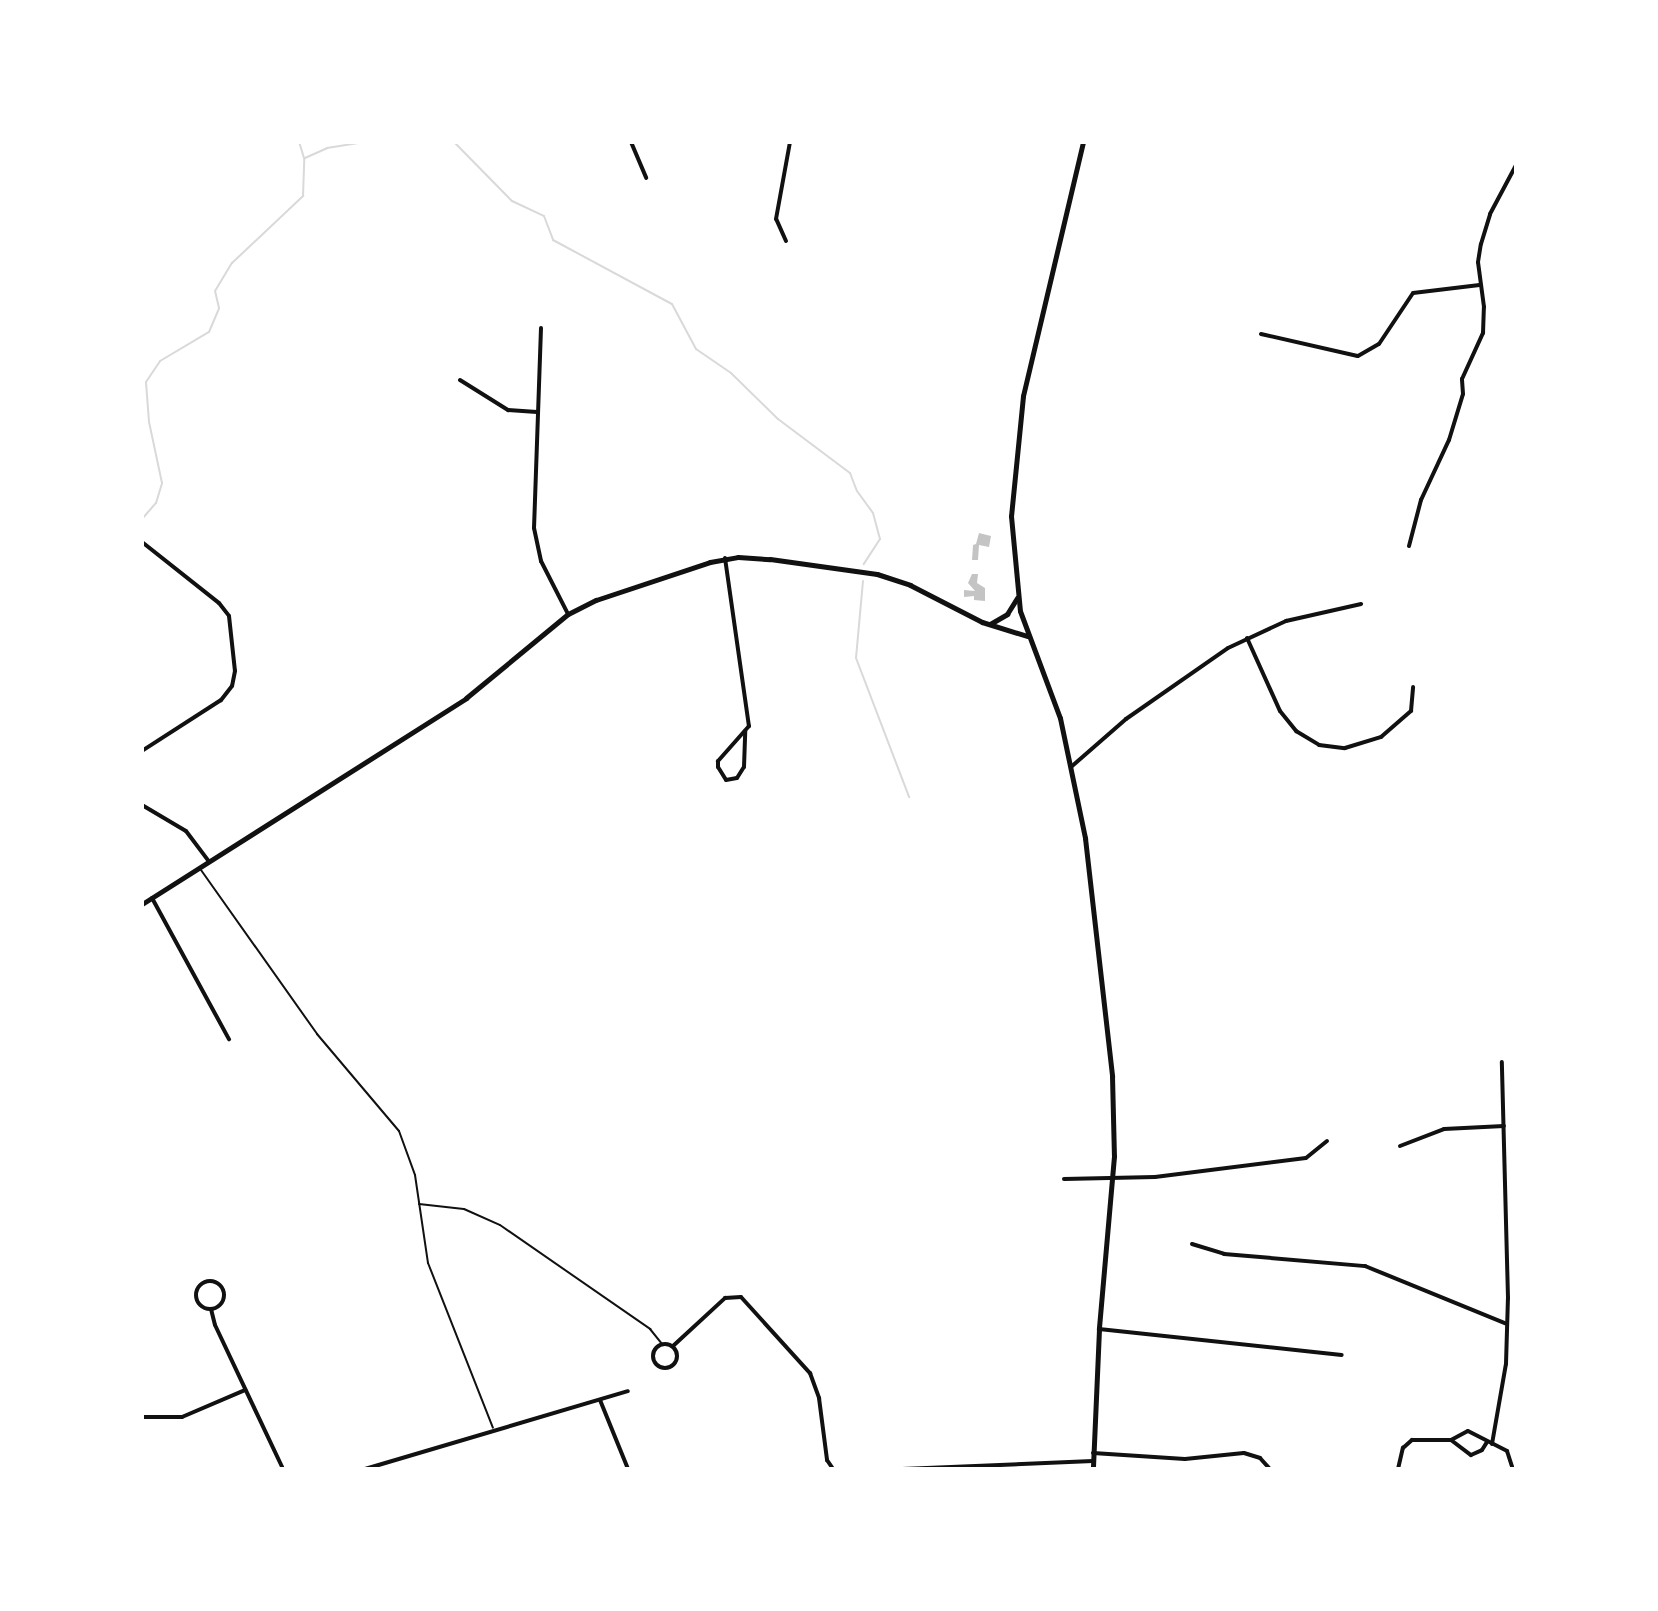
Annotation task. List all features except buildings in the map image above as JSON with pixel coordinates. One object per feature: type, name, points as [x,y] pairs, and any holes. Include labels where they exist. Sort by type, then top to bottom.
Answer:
[{"type":"main road","points":[[1083,142],[1018,427],[1011,516],[1017,598],[1027,636],[1060,718],[1085,838],[1100,946],[1115,1115],[1113,1178],[1099,1329],[1093,1469]]},
{"type":"main road","points":[[142,904],[211,863],[466,698],[568,614],[596,600],[725,558],[770,559],[877,574],[910,585],[989,624],[1027,636]]},
{"type":"main road","points":[[989,624],[1007,614],[1017,598]]},
{"type":"street","points":[[631,142],[646,178]]},
{"type":"street","points":[[786,241],[776,219],[790,142]]},
{"type":"street","points":[[1409,546],[1421,500],[1449,440],[1463,394],[1462,379],[1483,333],[1478,262],[1483,234],[1516,165]]},
{"type":"street","points":[[1261,334],[1358,356],[1379,344],[1413,293],[1480,285]]},
{"type":"street","points":[[541,328],[535,538],[545,569],[568,614]]},
{"type":"street","points":[[460,380],[495,404],[523,412],[537,412]]},
{"type":"street","points":[[142,542],[229,616],[235,671],[232,686],[221,700],[142,751]]},
{"type":"street","points":[[725,558],[749,726],[727,746],[718,761],[726,780],[737,778],[744,767],[745,731]]},
{"type":"street","points":[[1071,767],[1126,719],[1247,638],[1286,621],[1361,604]]},
{"type":"street","points":[[1247,638],[1280,711],[1298,733],[1319,745],[1345,748],[1381,737],[1411,711],[1413,687]]},
{"type":"street","points":[[142,805],[186,831],[211,863]]},
{"type":"street","points":[[152,898],[229,1039]]},
{"type":"street","points":[[1451,1440],[1471,1455],[1489,1443],[1506,1364],[1502,1062]]},
{"type":"street","points":[[1400,1146],[1444,1129],[1504,1126]]},
{"type":"street","points":[[1064,1179],[1155,1177],[1306,1158],[1327,1141]]},
{"type":"street","points":[[1192,1244],[1224,1254],[1365,1266],[1507,1324]]},
{"type":"street","points":[[211,1309],[222,1303],[224,1291],[219,1283],[207,1281],[199,1285],[196,1297],[200,1305],[211,1309],[283,1469]]},
{"type":"street","points":[[673,1346],[725,1298],[741,1297],[810,1373],[819,1398],[827,1460],[833,1469]]},
{"type":"street","points":[[1099,1329],[1342,1355]]},
{"type":"street","points":[[662,1344],[673,1346],[676,1362],[662,1368],[652,1356],[662,1344]]},
{"type":"street","points":[[142,1417],[182,1417],[245,1390]]},
{"type":"street","points":[[365,1469],[628,1391]]},
{"type":"street","points":[[600,1400],[628,1469]]},
{"type":"street","points":[[1398,1469],[1401,1452],[1409,1442],[1451,1440],[1468,1431],[1507,1451],[1513,1469]]},
{"type":"street","points":[[902,1469],[1093,1457],[1185,1459],[1244,1453],[1260,1458],[1270,1469]]},
{"type":"lane","points":[[200,869],[317,1034],[389,1116],[411,1159],[428,1263],[494,1431]]},
{"type":"lane","points":[[419,1204],[464,1209],[500,1225],[650,1329],[662,1344]]},
{"type":"waterway","points":[[142,519],[156,503],[162,483],[149,422],[146,382],[160,361],[209,332],[219,308],[215,291],[232,263],[303,196],[304,158],[299,142]]},
{"type":"waterway","points":[[305,158],[327,148],[365,142]]},
{"type":"waterway","points":[[454,142],[512,201],[544,216],[553,240],[672,304],[696,349],[731,373],[778,419],[850,473],[857,491],[873,513],[880,539],[864,564]]},
{"type":"waterway","points":[[863,581],[856,658],[909,797]]}]
